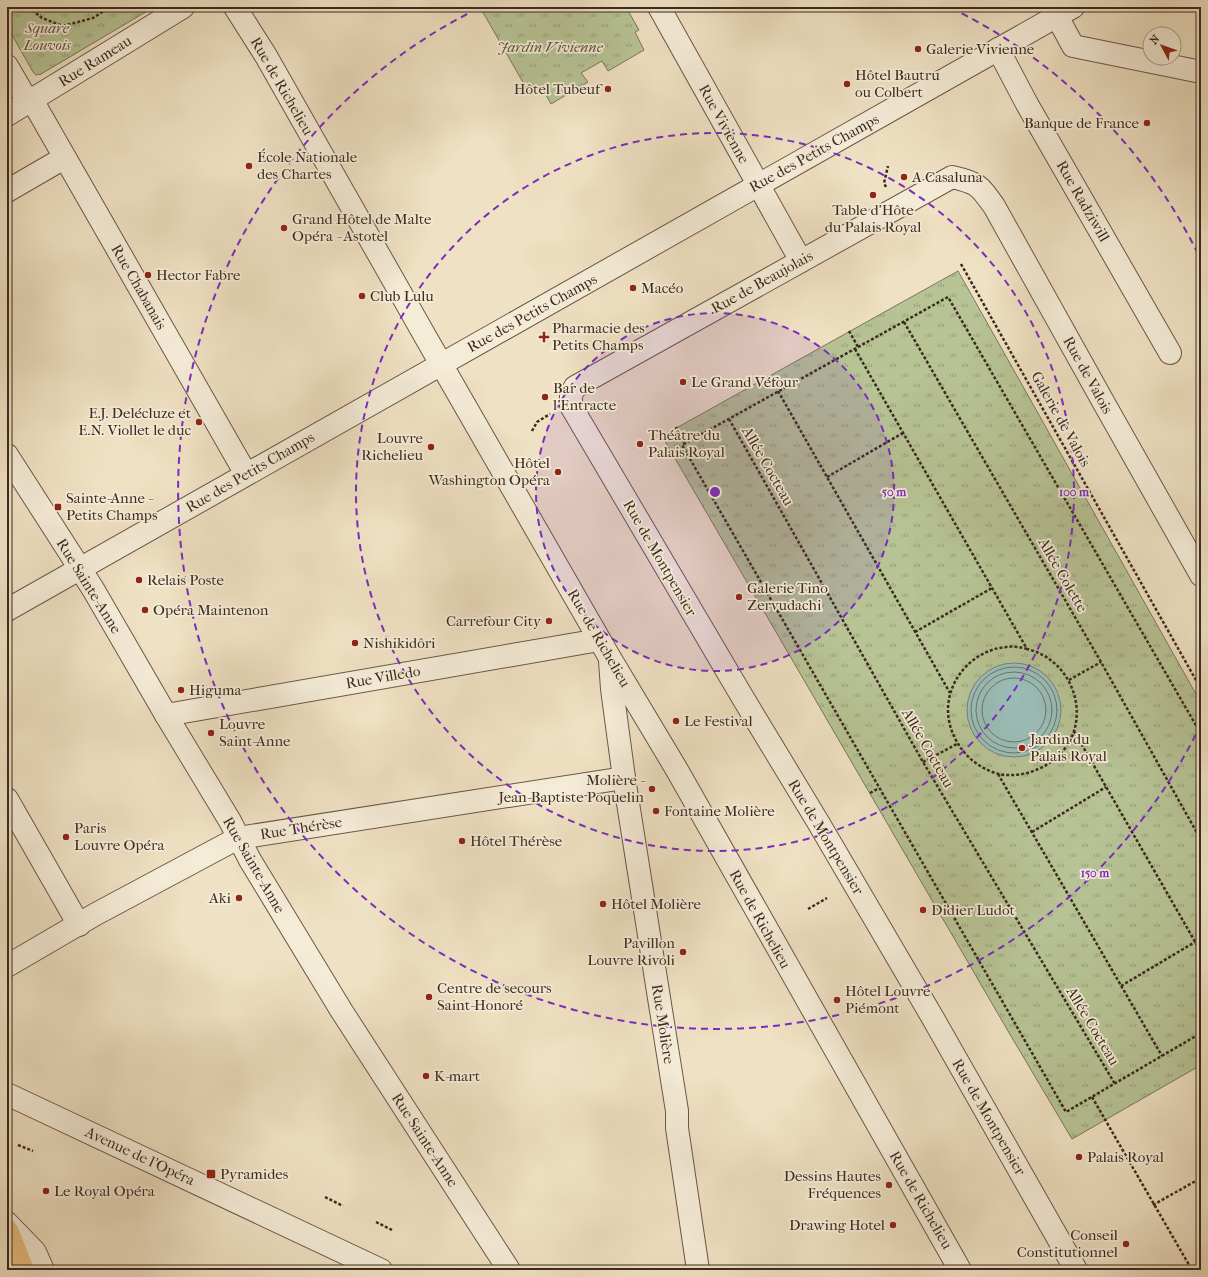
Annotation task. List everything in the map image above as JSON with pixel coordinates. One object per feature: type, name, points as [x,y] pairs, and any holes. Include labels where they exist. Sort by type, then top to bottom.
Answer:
[{"type":"main road","points":[[7,1230],[23,1270]]},
{"type":"street","name":"Rue Rameau","points":[[7,115],[182,7]]},
{"type":"street","name":"Rue de Richelieu","points":[[235,7],[266,56],[604,649],[677,770],[960,1270]]},
{"type":"street","name":"Rue Vivienne","points":[[659,7],[801,261]]},
{"type":"street","name":"Rue des Petits Champs","points":[[7,610],[998,49],[1060,10]]},
{"type":"street","points":[[1060,10],[1073,46],[1201,72]]},
{"type":"street","name":"Rue Radziwill","points":[[998,49],[1027,104],[1170,353]]},
{"type":"street","name":"Rue Chabanais","points":[[7,66],[64,158],[246,474]]},
{"type":"street","points":[[7,192],[64,158]]},
{"type":"street","name":"Rue de Beaujolais","points":[[571,406],[571,395],[575,387],[952,177],[970,181]]},
{"type":"street","name":"Rue de Valois","points":[[970,181],[981,188],[994,206],[1104,405],[1201,575]]},
{"type":"street","name":"Rue de Montpensier","points":[[571,406],[930,1013],[1076,1270]]},
{"type":"street","name":"Rue Sainte-Anne","points":[[7,455],[93,589],[166,715],[230,820],[250,860],[341,1010],[509,1270]]},
{"type":"street","name":"Rue Villedo","points":[[166,715],[604,649]]},
{"type":"street","name":"Rue Molière","points":[[604,649],[612,689],[624,778],[677,1111],[677,1128],[698,1270]]},
{"type":"street","name":"Rue Thérèse","points":[[7,966],[220,846],[238,838],[624,778]]},
{"type":"street","points":[[7,799],[79,925]]},
{"type":"street","name":"Avenue de l'Opéra","points":[[7,1094],[381,1270]]},
{"type":"street","points":[[7,1223],[35,1252],[43,1270]]},
{"type":"path","points":[[7,13],[18,7]]},
{"type":"path","points":[[28,7],[42,18],[63,26],[93,18],[110,7]]},
{"type":"path","points":[[884,183],[888,166]]},
{"type":"path","name":"Galerie de Valois","points":[[961,264],[1201,689]]},
{"type":"path","points":[[1201,734],[948,297],[682,445],[1066,1112],[1201,1034]]},
{"type":"path","name":"Allée Colette","points":[[904,322],[1101,662],[1201,840]]},
{"type":"path","points":[[849,331],[858,347]]},
{"type":"path","points":[[855,349],[1027,648]]},
{"type":"path","points":[[778,391],[950,694]]},
{"type":"path","points":[[532,431],[537,422],[547,416]]},
{"type":"path","name":"Allée Cocteau","points":[[729,419],[923,762],[1115,1084]]},
{"type":"path","points":[[676,427],[685,443]]},
{"type":"path","points":[[827,477],[903,433]]},
{"type":"path","points":[[914,632],[992,588]]},
{"type":"path","points":[[1005,647],[1027,648],[1037,651],[1055,663],[1069,680],[1076,700],[1074,731],[1065,747],[1056,758],[1043,767],[1029,773],[1012,775],[998,774],[979,766],[968,757],[957,744],[950,726],[948,710],[950,694],[960,673],[976,657],[990,650],[1005,647]]},
{"type":"path","points":[[1069,680],[1101,662]]},
{"type":"path","points":[[1074,731],[1201,952]]},
{"type":"path","points":[[923,762],[957,744]]},
{"type":"path","points":[[998,774],[1162,1056]]},
{"type":"path","points":[[870,793],[879,788]]},
{"type":"path","points":[[1032,832],[1106,788]]},
{"type":"path","points":[[808,909],[827,898]]},
{"type":"path","points":[[1121,986],[1196,942]]},
{"type":"path","points":[[1092,1097],[1153,1205],[1192,1270]]},
{"type":"path","points":[[18,1145],[33,1151]]},
{"type":"path","points":[[1153,1205],[1201,1178]]},
{"type":"path","points":[[325,1198],[343,1206]]},
{"type":"path","points":[[376,1222],[392,1230]]},
{"type":"green space","name":"Square Louvois","points":[[7,7],[154,7],[41,74],[36,75],[7,26]]},
{"type":"green space","name":"Jardin Vivienne","points":[[480,7],[626,7],[639,30],[635,32],[644,50],[608,71],[602,61],[581,73],[588,82],[551,104],[541,86],[529,93]]},
{"type":"green space","name":"Jardin du Palais Royal","points":[[958,271],[1201,703],[1201,1065],[1072,1139],[662,436]]},
{"type":"water","points":[[1014,663],[1032,667],[1047,677],[1057,692],[1061,710],[1057,728],[1047,743],[1032,753],[1014,757],[996,753],[981,743],[971,728],[967,710],[971,692],[981,677],[996,667]]},
{"type":"place","name":"Galerie Vivienne","points":[[918,49]]},
{"type":"place","name":"Hôtel Bautru ou Colbert","points":[[847,84]]},
{"type":"place","name":"Hôtel Tubeuf","points":[[608,89]]},
{"type":"place","name":"Banque de France","points":[[1147,123]]},
{"type":"place","name":"École Nationale des Chartes","points":[[249,166]]},
{"type":"place","name":"A Casaluna","points":[[904,177]]},
{"type":"place","name":"Table d'Hôte du Palais Royal","points":[[873,195]]},
{"type":"place","name":"Grand Hôtel de Malte Opéra - Astotel","points":[[284,228]]},
{"type":"place","name":"Hector Fabre","points":[[148,275]]},
{"type":"place","name":"Macéo","points":[[633,288]]},
{"type":"place","name":"Club Lulu","points":[[362,296]]},
{"type":"place","name":"Pharmacie des Petits Champs","points":[[544,337]]},
{"type":"place","name":"Le Grand Véfour","points":[[683,382]]},
{"type":"place","name":"Bar de l'Entracte","points":[[545,397]]},
{"type":"place","name":"E.J. Delécluze et E.N. Viollet le duc","points":[[199,422]]},
{"type":"place","name":"Théâtre du Palais Royal","points":[[640,444]]},
{"type":"place","name":"Louvre Richelieu","points":[[431,447]]},
{"type":"place","name":"Hôtel Washington Opéra","points":[[558,472]]},
{"type":"place","name":"Sainte-Anne - Petits Champs","points":[[58,507]]},
{"type":"place","name":"Relais Poste","points":[[139,580]]},
{"type":"place","name":"Galerie Tino Zervudachi","points":[[739,597]]},
{"type":"place","name":"Opéra Maintenon","points":[[145,610]]},
{"type":"place","name":"Carrefour City","points":[[549,621]]},
{"type":"place","name":"Nishikidôri","points":[[355,643]]},
{"type":"place","name":"Higuma","points":[[181,690]]},
{"type":"place","name":"Le Festival","points":[[676,721]]},
{"type":"place","name":"Louvre Saint-Anne","points":[[211,733]]},
{"type":"place","name":"Jardin du Palais Royal","points":[[1022,748]]},
{"type":"place","name":"Molière - Jean-Baptiste Poquelin","points":[[652,789]]},
{"type":"place","name":"Fontaine Molière","points":[[656,811]]},
{"type":"place","name":"Paris Louvre Opéra","points":[[66,837]]},
{"type":"place","name":"Hôtel Thérèse","points":[[462,841]]},
{"type":"place","name":"Aki","points":[[239,898]]},
{"type":"place","name":"Hôtel Molière","points":[[603,904]]},
{"type":"place","name":"Didier Ludot","points":[[923,910]]},
{"type":"place","name":"Pavillon Louvre Rivoli","points":[[683,952]]},
{"type":"place","name":"Centre de secours Saint-Honoré","points":[[429,997]]},
{"type":"place","name":"Hôtel Louvre Piémont","points":[[837,1000]]},
{"type":"place","name":"K-mart","points":[[426,1076]]},
{"type":"place","name":"Palais Royal","points":[[1079,1157]]},
{"type":"place","name":"Pyramides","points":[[211,1174]]},
{"type":"place","name":"Dessins Hautes Fréquences","points":[[889,1185]]},
{"type":"place","name":"Le Royal Opéra","points":[[46,1191]]},
{"type":"place","name":"Drawing Hotel","points":[[893,1225]]},
{"type":"place","name":"Conseil Constitutionnel","points":[[1126,1244]]}]
